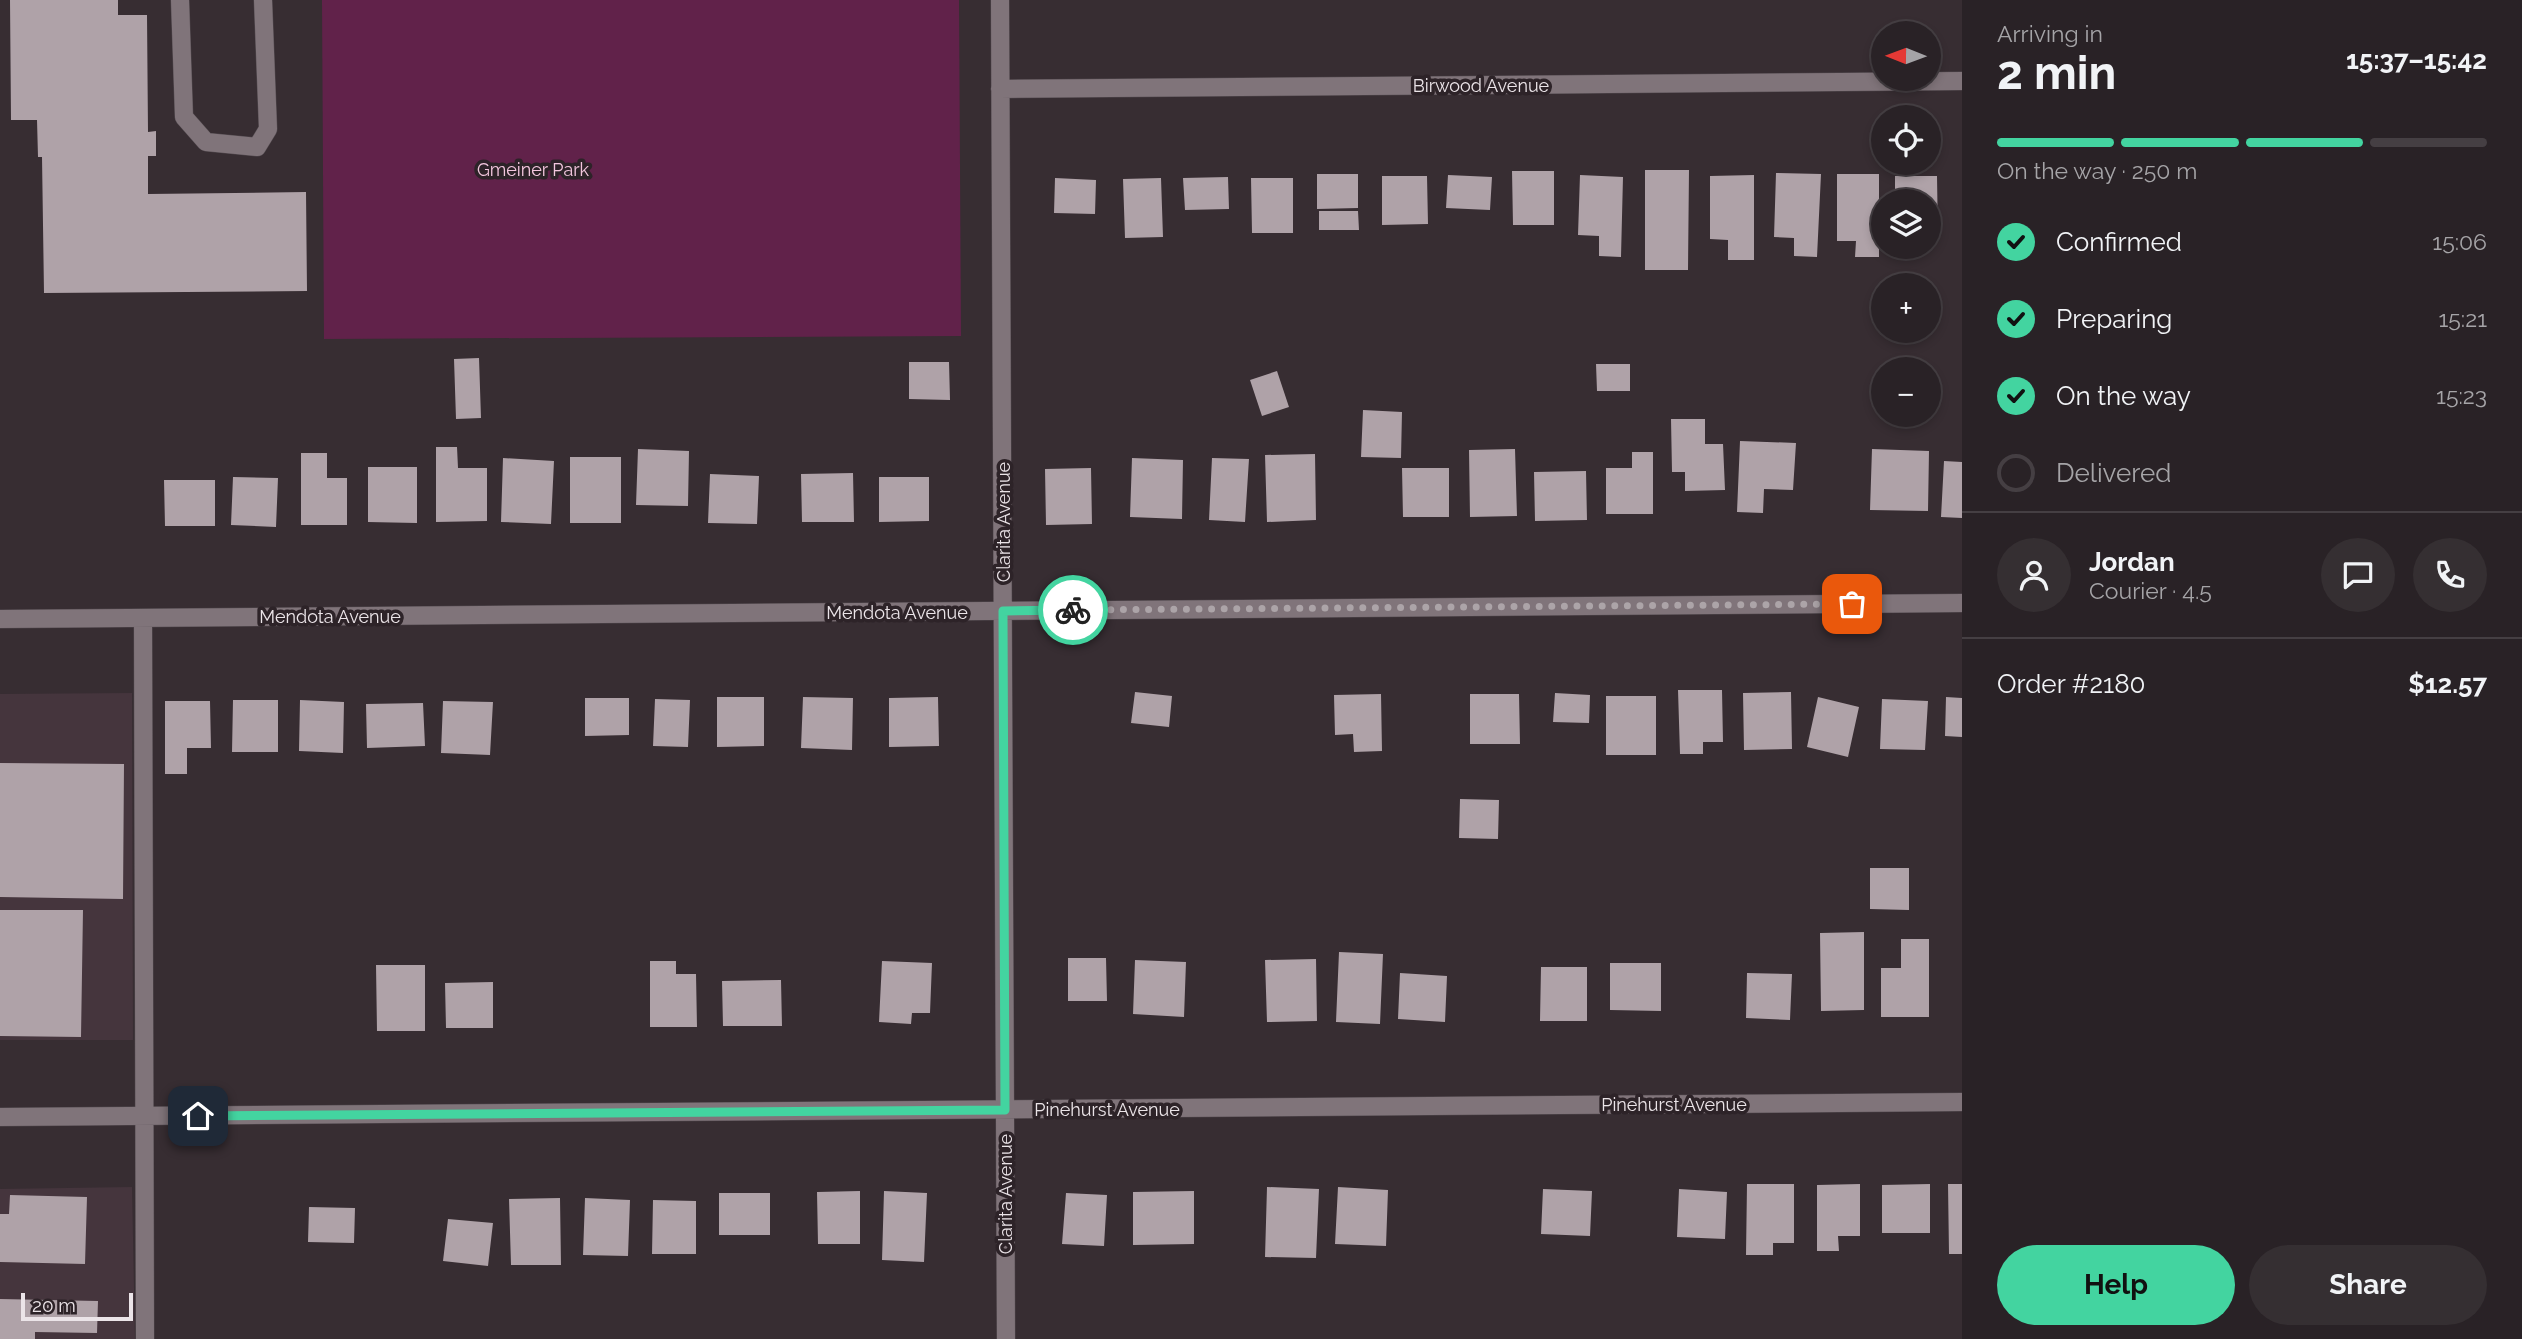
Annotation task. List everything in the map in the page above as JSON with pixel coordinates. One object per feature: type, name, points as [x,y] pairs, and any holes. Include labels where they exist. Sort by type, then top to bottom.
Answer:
[{"type":"street","points":[[180,0],[184,117],[206,142],[257,147],[268,129],[263,0]]},
{"type":"street","name":"Clarita Avenue","points":[[1000,0],[1006,1339]]},
{"type":"street","name":"Birwood Avenue","points":[[1000,89],[1962,81]]},
{"type":"street","name":"Mendota Avenue","points":[[0,619],[1962,603]]},
{"type":"street","points":[[143,618],[145,1339]]},
{"type":"street","name":"Pinehurst Avenue","points":[[0,1117],[1962,1101]]},
{"type":"shaded area","points":[[132,693],[133,1040],[0,1040],[0,694]]},
{"type":"shaded area","points":[[132,1187],[135,1339],[0,1339],[0,1189]]},
{"type":"green space","name":"Gmeiner Park","points":[[322,0],[959,0],[961,336],[324,339]]},
{"type":"building","points":[[10,0],[118,0],[118,15],[147,15],[148,132],[156,131],[156,156],[148,156],[148,194],[306,192],[307,291],[44,293],[42,157],[38,157],[37,120],[11,120]]},
{"type":"building","points":[[1645,170],[1689,170],[1688,270],[1645,270]]},
{"type":"building","points":[[1512,171],[1554,171],[1554,225],[1513,225]]},
{"type":"building","points":[[1776,173],[1821,174],[1817,257],[1794,256],[1794,238],[1774,237]]},
{"type":"building","points":[[1317,174],[1358,174],[1358,208],[1317,209]]},
{"type":"building","points":[[1837,174],[1879,175],[1879,189],[1871,189],[1871,257],[1855,257],[1856,241],[1837,241]]},
{"type":"building","points":[[1448,175],[1492,177],[1490,210],[1446,208]]},
{"type":"building","points":[[1580,175],[1623,177],[1621,257],[1599,256],[1599,236],[1578,235]]},
{"type":"building","points":[[1754,175],[1754,260],[1728,260],[1728,240],[1710,239],[1710,176]]},
{"type":"building","points":[[1382,176],[1427,176],[1428,224],[1382,225]]},
{"type":"building","points":[[1895,176],[1937,176],[1937,189],[1895,189]]},
{"type":"building","points":[[1228,177],[1229,209],[1185,210],[1183,178]]},
{"type":"building","points":[[1055,178],[1096,180],[1095,214],[1054,213]]},
{"type":"building","points":[[1161,178],[1163,237],[1125,238],[1123,179]]},
{"type":"building","points":[[1251,178],[1293,178],[1293,233],[1252,233]]},
{"type":"building","points":[[1319,211],[1358,211],[1359,230],[1319,230]]},
{"type":"building","points":[[479,358],[481,418],[456,419],[454,359]]},
{"type":"building","points":[[909,362],[949,362],[950,400],[909,399]]},
{"type":"building","points":[[1596,364],[1630,364],[1630,391],[1597,391]]},
{"type":"building","points":[[1277,371],[1289,407],[1262,416],[1250,380]]},
{"type":"building","points":[[1363,410],[1402,412],[1401,458],[1361,457]]},
{"type":"building","points":[[1671,419],[1705,419],[1705,444],[1723,444],[1725,490],[1685,491],[1685,472],[1672,472]]},
{"type":"building","points":[[1740,441],[1796,443],[1793,490],[1764,489],[1763,513],[1737,512]]},
{"type":"building","points":[[436,447],[457,447],[458,468],[487,468],[487,521],[436,522]]},
{"type":"building","points":[[638,449],[689,451],[688,506],[636,505]]},
{"type":"building","points":[[1515,449],[1517,516],[1470,517],[1469,450]]},
{"type":"building","points":[[1872,449],[1929,451],[1928,511],[1870,510]]},
{"type":"building","points":[[1632,452],[1653,452],[1653,514],[1606,514],[1606,468],[1632,468]]},
{"type":"building","points":[[301,453],[327,453],[327,478],[347,478],[347,525],[301,525]]},
{"type":"building","points":[[1315,454],[1316,520],[1267,522],[1265,455]]},
{"type":"building","points":[[570,457],[621,457],[621,523],[570,523]]},
{"type":"building","points":[[503,458],[554,461],[551,524],[501,522]]},
{"type":"building","points":[[1132,458],[1183,460],[1182,519],[1130,517]]},
{"type":"building","points":[[1212,458],[1249,459],[1245,522],[1209,520]]},
{"type":"building","points":[[1944,461],[1962,462],[1962,518],[1941,517]]},
{"type":"building","points":[[368,467],[417,467],[417,523],[368,522]]},
{"type":"building","points":[[1091,468],[1092,524],[1046,525],[1045,469]]},
{"type":"building","points":[[1402,468],[1449,468],[1449,517],[1403,517]]},
{"type":"building","points":[[1586,471],[1587,520],[1535,521],[1534,472]]},
{"type":"building","points":[[853,473],[854,522],[802,522],[801,474]]},
{"type":"building","points":[[710,474],[759,476],[757,524],[708,523]]},
{"type":"building","points":[[233,477],[278,478],[276,527],[231,525]]},
{"type":"building","points":[[879,477],[929,477],[929,521],[879,522]]},
{"type":"building","points":[[164,480],[215,480],[215,526],[165,526]]},
{"type":"building","points":[[1678,690],[1722,690],[1723,742],[1703,742],[1703,754],[1680,754]]},
{"type":"building","points":[[1135,692],[1172,696],[1169,727],[1131,723]]},
{"type":"building","points":[[1791,692],[1792,749],[1744,750],[1743,693]]},
{"type":"building","points":[[1555,693],[1590,695],[1589,723],[1553,722]]},
{"type":"building","points":[[1381,694],[1382,751],[1354,752],[1353,734],[1335,735],[1334,695]]},
{"type":"building","points":[[1470,694],[1519,694],[1520,744],[1470,744]]},
{"type":"building","points":[[1606,696],[1656,696],[1656,755],[1606,755]]},
{"type":"building","points":[[717,697],[764,697],[764,746],[717,747]]},
{"type":"building","points":[[803,697],[853,698],[852,750],[801,748]]},
{"type":"building","points":[[938,697],[939,746],[889,747],[889,698]]},
{"type":"building","points":[[1818,697],[1859,707],[1848,757],[1807,747]]},
{"type":"building","points":[[1946,697],[1962,698],[1962,737],[1945,736]]},
{"type":"building","points":[[585,698],[629,698],[629,735],[585,736]]},
{"type":"building","points":[[655,699],[690,700],[688,747],[653,746]]},
{"type":"building","points":[[1882,699],[1928,701],[1925,750],[1880,749]]},
{"type":"building","points":[[233,700],[278,700],[278,752],[232,752]]},
{"type":"building","points":[[300,700],[344,702],[343,753],[299,751]]},
{"type":"building","points":[[165,701],[210,701],[211,748],[187,748],[187,774],[165,774]]},
{"type":"building","points":[[443,701],[493,702],[490,755],[441,753]]},
{"type":"building","points":[[423,703],[425,746],[367,748],[366,704]]},
{"type":"building","points":[[0,763],[124,764],[123,899],[0,897]]},
{"type":"building","points":[[1460,799],[1499,800],[1498,839],[1459,838]]},
{"type":"building","points":[[1870,868],[1909,868],[1909,910],[1870,909]]},
{"type":"building","points":[[0,910],[83,910],[81,1037],[0,1036]]},
{"type":"building","points":[[1864,932],[1864,1010],[1821,1011],[1820,933]]},
{"type":"building","points":[[1901,939],[1929,939],[1929,1017],[1881,1017],[1881,968],[1901,968]]},
{"type":"building","points":[[1339,952],[1383,954],[1380,1024],[1336,1022]]},
{"type":"building","points":[[1068,958],[1106,958],[1107,1001],[1068,1001]]},
{"type":"building","points":[[1316,959],[1317,1021],[1267,1022],[1265,960]]},
{"type":"building","points":[[1135,960],[1186,962],[1184,1017],[1133,1014]]},
{"type":"building","points":[[650,961],[676,961],[676,974],[696,974],[697,1027],[650,1027]]},
{"type":"building","points":[[882,961],[932,963],[930,1013],[912,1013],[911,1024],[879,1022]]},
{"type":"building","points":[[1610,963],[1661,963],[1661,1011],[1610,1010]]},
{"type":"building","points":[[376,965],[425,965],[425,1031],[377,1031]]},
{"type":"building","points":[[1541,967],[1587,967],[1587,1021],[1540,1021]]},
{"type":"building","points":[[1400,973],[1447,976],[1445,1022],[1398,1019]]},
{"type":"building","points":[[1747,973],[1792,974],[1790,1020],[1746,1018]]},
{"type":"building","points":[[781,980],[782,1026],[723,1026],[722,981]]},
{"type":"building","points":[[493,982],[493,1028],[446,1028],[445,983]]},
{"type":"building","points":[[1747,1184],[1794,1184],[1794,1243],[1773,1243],[1773,1255],[1746,1255]]},
{"type":"building","points":[[1860,1184],[1860,1236],[1838,1236],[1839,1251],[1817,1251],[1817,1185]]},
{"type":"building","points":[[1930,1184],[1930,1233],[1882,1233],[1882,1185]]},
{"type":"building","points":[[1948,1184],[1962,1184],[1962,1254],[1949,1254]]},
{"type":"building","points":[[1267,1187],[1319,1189],[1316,1258],[1265,1257]]},
{"type":"building","points":[[1338,1187],[1388,1190],[1386,1246],[1335,1244]]},
{"type":"building","points":[[1543,1189],[1592,1191],[1590,1236],[1541,1234]]},
{"type":"building","points":[[1679,1189],[1727,1192],[1725,1239],[1677,1237]]},
{"type":"building","points":[[860,1191],[860,1244],[818,1244],[817,1192]]},
{"type":"building","points":[[884,1191],[927,1193],[924,1262],[882,1260]]},
{"type":"building","points":[[1194,1191],[1194,1244],[1133,1245],[1133,1192]]},
{"type":"building","points":[[719,1193],[770,1193],[770,1235],[719,1235]]},
{"type":"building","points":[[1066,1193],[1107,1195],[1104,1246],[1062,1244]]},
{"type":"building","points":[[10,1195],[87,1197],[85,1264],[0,1262],[0,1214],[9,1214]]},
{"type":"building","points":[[560,1198],[561,1265],[511,1265],[509,1199]]},
{"type":"building","points":[[585,1198],[630,1200],[628,1256],[583,1255]]},
{"type":"building","points":[[653,1200],[696,1201],[696,1254],[652,1254]]},
{"type":"building","points":[[309,1207],[355,1208],[354,1243],[308,1242]]},
{"type":"building","points":[[448,1219],[493,1223],[488,1266],[443,1261]]},
{"type":"building","points":[[0,1299],[98,1301],[97,1333],[35,1332],[35,1339],[0,1339]]},
{"type":"way so far","points":[[1073,610],[1852,604]]},
{"type":"route","points":[[198,1116],[1005,1110],[1003,611],[1073,610]]}]
